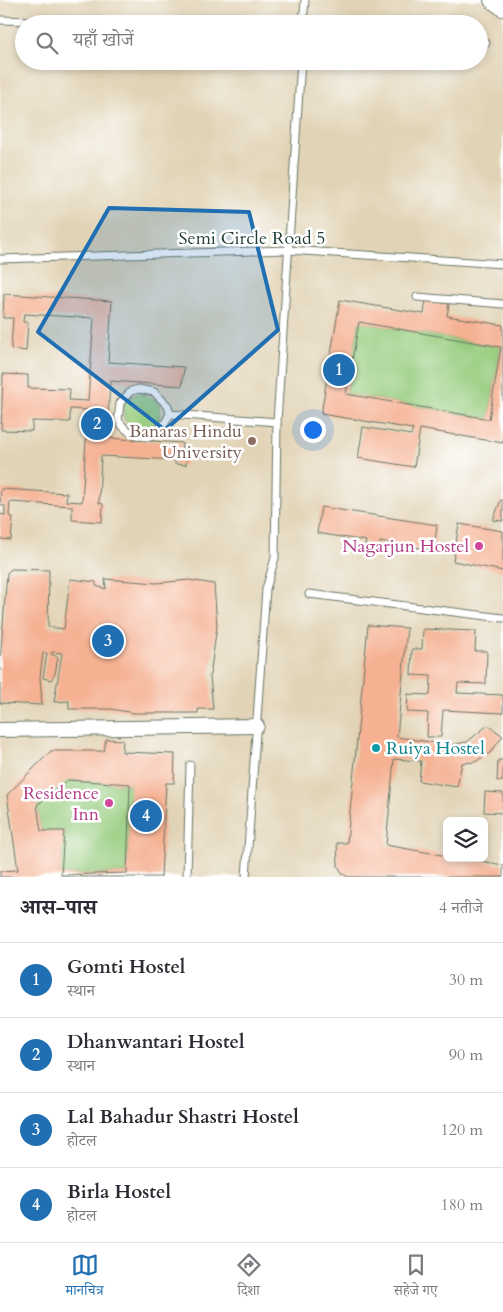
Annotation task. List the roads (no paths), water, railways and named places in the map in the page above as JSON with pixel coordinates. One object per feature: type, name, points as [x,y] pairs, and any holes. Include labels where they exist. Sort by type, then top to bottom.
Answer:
[{"type":"street","points":[[492,0],[503,8]]},
{"type":"street","points":[[0,730],[256,726]]},
{"type":"lane","points":[[304,15],[305,0]]},
{"type":"lane","points":[[0,20],[15,20]]},
{"type":"lane","points":[[246,877],[266,589],[275,558],[277,422],[300,70]]},
{"type":"lane","name":"Semi Circle Road 5","points":[[0,259],[288,250],[503,264]]},
{"type":"lane","points":[[417,296],[503,304]]},
{"type":"lane","points":[[139,388],[154,392],[168,406],[170,414],[165,423],[150,437],[127,430],[118,420],[120,403],[132,391],[139,388]]},
{"type":"lane","points":[[170,414],[277,422]]},
{"type":"lane","points":[[309,594],[503,618]]},
{"type":"lane","points":[[187,877],[190,765]]},
{"type":"place","name":"Gomti Hostel","points":[[339,370]]},
{"type":"place","name":"Dhanwantari Hostel","points":[[97,424]]},
{"type":"place","name":"Banaras Hindu University","points":[[252,441]]},
{"type":"place","name":"Nagarjun Hostel","points":[[479,546]]},
{"type":"place","name":"Lal Bahadur Shastri Hostel","points":[[108,641]]},
{"type":"place","name":"Ruiya Hostel","points":[[376,748]]},
{"type":"place","name":"Residence Inn","points":[[109,803]]},
{"type":"place","name":"Birla Hostel","points":[[146,816]]}]
